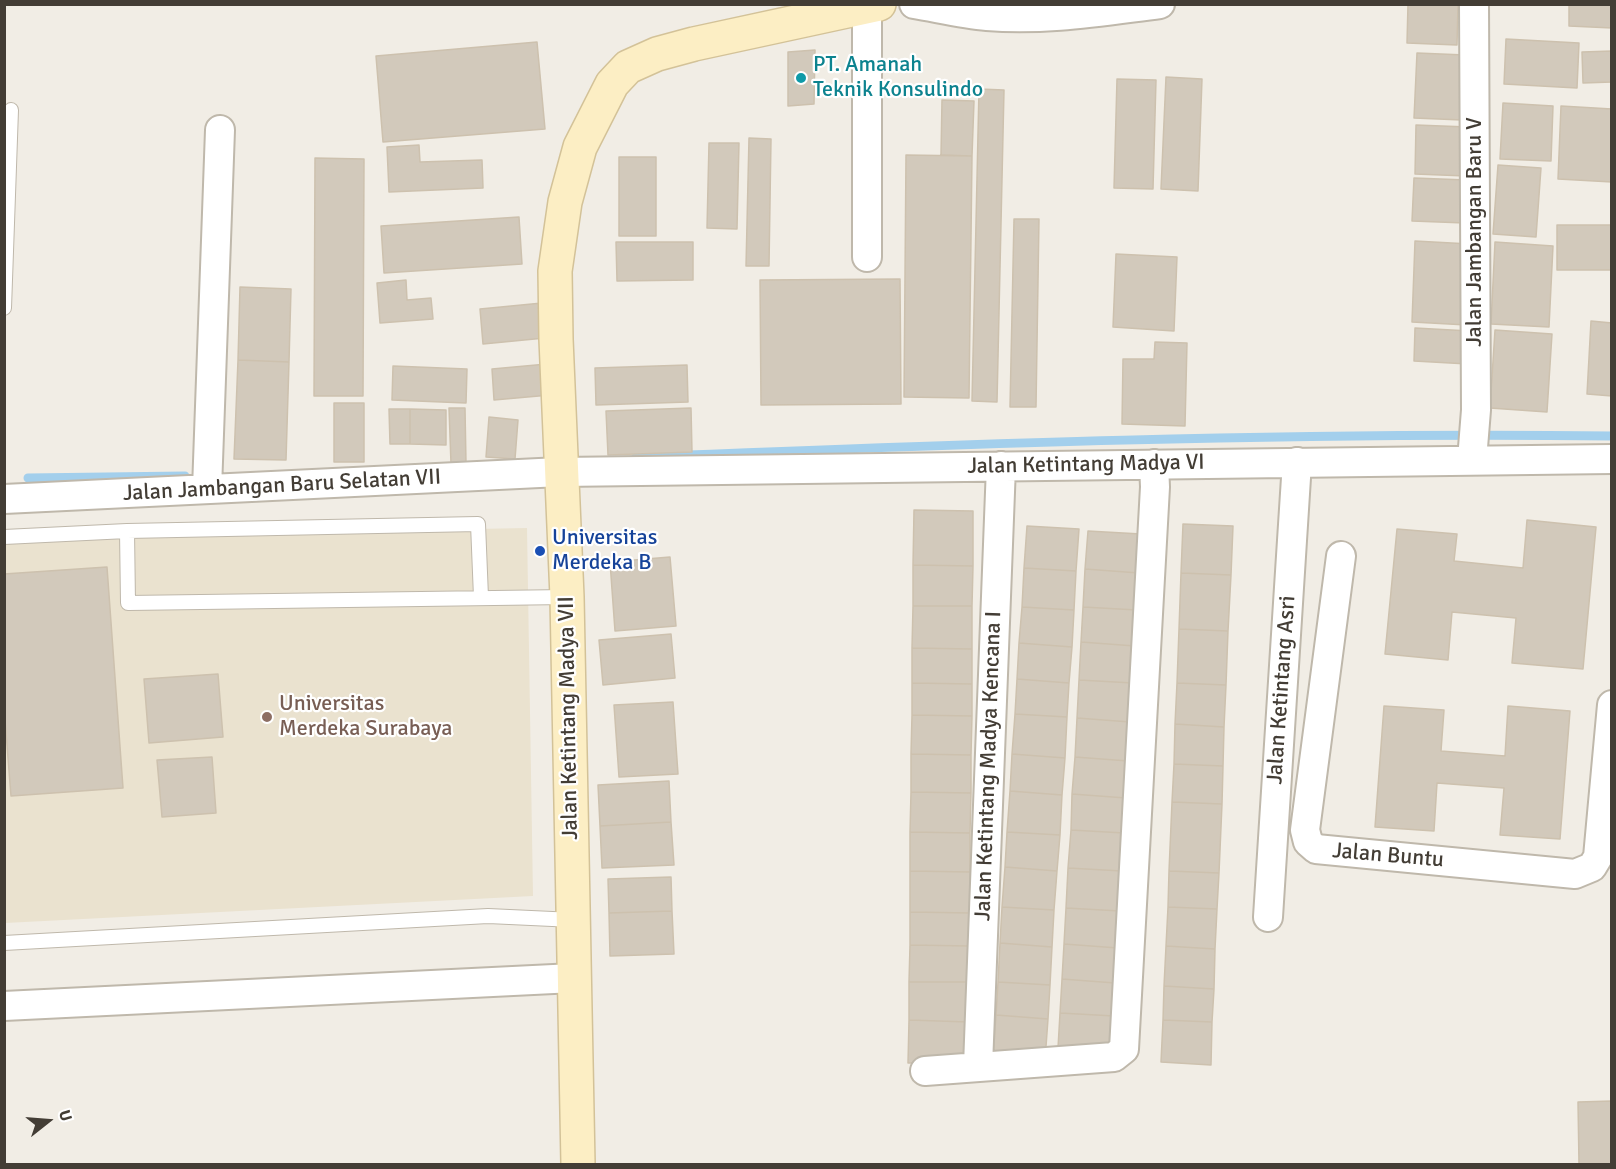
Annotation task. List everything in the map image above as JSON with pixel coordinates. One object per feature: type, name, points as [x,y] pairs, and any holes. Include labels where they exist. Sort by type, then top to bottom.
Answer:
[{"type":"street","points":[[914,4],[987,16],[1017,17],[1061,16],[1160,4]]},
{"type":"street","name":"Jalan Jambangan Baru V","points":[[1473,449],[1476,410],[1474,4]]},
{"type":"street","points":[[867,257],[873,6]]},
{"type":"street","name":"Jalan Ketintang Madya VII","points":[[578,1164],[567,597],[560,469],[555,271],[565,202],[580,147],[612,84],[628,68],[657,54],[771,26],[873,6]]},
{"type":"street","points":[[208,475],[220,130]]},
{"type":"street","name":"Jalan Ketintang Madya VI","points":[[560,469],[1297,462],[1473,449],[1611,459]]},
{"type":"street","name":"Jalan Ketintang Asri","points":[[1268,917],[1297,462]]},
{"type":"street","points":[[925,1071],[1114,1056],[1125,1049],[1155,487],[1154,464]]},
{"type":"street","name":"Jalan Ketintang Madya Kencana I","points":[[978,1066],[1001,466]]},
{"type":"street","name":"Jalan Jambangan Baru Selatan VII","points":[[4,500],[208,475],[560,469]]},
{"type":"street","name":"Jalan Buntu","points":[[1341,556],[1305,830],[1308,842],[1316,849],[1575,874],[1586,871],[1598,857],[1611,705]]},
{"type":"street","points":[[4,1006],[574,978]]},
{"type":"lane","points":[[4,308],[11,110]]},
{"type":"lane","points":[[4,537],[127,531],[478,524],[481,597]]},
{"type":"lane","points":[[127,531],[128,603],[567,597]]},
{"type":"lane","points":[[4,944],[488,916],[574,920]]},
{"type":"shaded area","name":"Universitas Merdeka Surabaya","points":[[527,528],[533,896],[5,923],[5,538]]},
{"type":"building","points":[[1408,4],[1458,4],[1457,45],[1407,43]]},
{"type":"building","points":[[1569,4],[1612,4],[1612,28],[1569,26]]},
{"type":"building","points":[[1506,39],[1579,43],[1577,88],[1504,84]]},
{"type":"building","points":[[537,42],[545,129],[383,142],[376,56]]},
{"type":"building","name":"PT. Amanah Teknik Konsulindo","points":[[815,50],[814,104],[788,106],[788,52]]},
{"type":"building","points":[[1612,51],[1612,82],[1583,83],[1582,52]]},
{"type":"building","points":[[1417,53],[1465,55],[1462,120],[1414,118]]},
{"type":"building","points":[[1166,77],[1202,79],[1198,191],[1161,189]]},
{"type":"building","points":[[1117,79],[1156,80],[1153,189],[1114,188]]},
{"type":"building","points":[[979,89],[1004,90],[997,402],[972,401]]},
{"type":"building","points":[[942,100],[974,101],[972,156],[941,155]]},
{"type":"building","points":[[1503,103],[1553,106],[1551,161],[1500,159]]},
{"type":"building","points":[[1561,106],[1612,109],[1612,182],[1558,179]]},
{"type":"building","points":[[1416,125],[1468,127],[1466,176],[1415,174]]},
{"type":"building","points":[[749,138],[771,139],[769,266],[746,266]]},
{"type":"building","points":[[709,143],[739,143],[737,229],[707,228]]},
{"type":"building","points":[[419,145],[420,162],[482,160],[483,188],[389,192],[387,147]]},
{"type":"building","points":[[906,155],[972,156],[969,398],[904,397]]},
{"type":"building","points":[[619,157],[656,157],[656,236],[619,236]]},
{"type":"building","points":[[315,158],[364,159],[363,396],[314,396]]},
{"type":"building","points":[[1498,165],[1541,168],[1536,237],[1493,234]]},
{"type":"building","points":[[1414,178],[1467,180],[1465,223],[1412,221]]},
{"type":"building","points":[[519,217],[522,264],[384,273],[381,226]]},
{"type":"building","points":[[1014,219],[1039,219],[1036,407],[1010,407]]},
{"type":"building","points":[[1557,225],[1612,225],[1612,270],[1557,270]]},
{"type":"building","points":[[1415,241],[1470,244],[1467,325],[1412,322]]},
{"type":"building","points":[[616,242],[693,242],[693,280],[617,281]]},
{"type":"building","points":[[1495,242],[1553,246],[1549,327],[1491,324]]},
{"type":"building","points":[[1116,254],[1177,257],[1174,331],[1113,327]]},
{"type":"building","points":[[900,279],[901,404],[761,405],[760,280]]},
{"type":"building","points":[[406,280],[407,300],[431,298],[433,319],[380,323],[377,283]]},
{"type":"building","points":[[240,287],[291,289],[289,362],[238,360]]},
{"type":"building","points":[[542,303],[545,338],[483,344],[480,309]]},
{"type":"building","points":[[1591,321],[1612,323],[1612,396],[1587,394]]},
{"type":"building","points":[[1415,328],[1470,331],[1468,364],[1414,361]]},
{"type":"building","points":[[1495,330],[1552,334],[1547,412],[1490,408]]},
{"type":"building","points":[[1155,342],[1187,343],[1185,426],[1122,424],[1123,359],[1154,359]]},
{"type":"building","points":[[238,360],[289,362],[286,460],[234,459]]},
{"type":"building","points":[[547,364],[550,395],[494,400],[492,369]]},
{"type":"building","points":[[687,365],[688,402],[596,405],[595,368]]},
{"type":"building","points":[[393,366],[467,369],[466,403],[392,400]]},
{"type":"building","points":[[334,403],[364,403],[364,462],[334,462]]},
{"type":"building","points":[[449,408],[465,408],[466,463],[451,464]]},
{"type":"building","points":[[691,408],[692,452],[608,455],[606,411]]},
{"type":"building","points":[[389,409],[410,409],[410,444],[390,444]]},
{"type":"building","points":[[410,409],[446,410],[446,445],[410,444]]},
{"type":"building","points":[[489,417],[518,420],[515,459],[486,457]]},
{"type":"building","points":[[914,510],[973,511],[973,566],[913,565]]},
{"type":"building","points":[[1527,520],[1596,527],[1583,669],[1512,663],[1516,618],[1452,612],[1448,660],[1385,654],[1397,529],[1457,534],[1454,561],[1523,568]]},
{"type":"building","points":[[1183,524],[1233,526],[1231,575],[1181,573]]},
{"type":"building","points":[[1027,526],[1079,529],[1076,571],[1024,568]]},
{"type":"building","points":[[1088,531],[1141,534],[1139,573],[1085,569]]},
{"type":"building","points":[[670,557],[676,626],[615,631],[610,562]]},
{"type":"building","points":[[913,565],[973,566],[972,606],[913,606]]},
{"type":"building","points":[[107,567],[123,788],[11,796],[4,707],[4,574]]},
{"type":"building","points":[[1024,568],[1076,571],[1074,610],[1022,607]]},
{"type":"building","points":[[1085,569],[1139,573],[1137,610],[1083,607]]},
{"type":"building","points":[[1181,573],[1231,575],[1228,631],[1179,629]]},
{"type":"building","points":[[913,606],[972,606],[972,649],[912,648]]},
{"type":"building","points":[[1022,607],[1074,610],[1072,647],[1019,643]]},
{"type":"building","points":[[1083,607],[1137,610],[1135,646],[1081,642]]},
{"type":"building","points":[[1179,629],[1228,631],[1226,685],[1177,683]]},
{"type":"building","points":[[671,634],[675,678],[603,685],[599,640]]},
{"type":"building","points":[[1081,642],[1135,646],[1133,683],[1079,680]]},
{"type":"building","points":[[1019,643],[1072,647],[1069,683],[1017,679]]},
{"type":"building","points":[[912,648],[972,649],[972,684],[912,683]]},
{"type":"building","points":[[218,674],[223,737],[149,743],[144,679]]},
{"type":"building","points":[[1017,679],[1069,683],[1067,717],[1015,714]]},
{"type":"building","points":[[1079,680],[1133,683],[1130,722],[1077,718]]},
{"type":"building","points":[[912,683],[972,684],[972,716],[912,715]]},
{"type":"building","points":[[1177,683],[1226,685],[1224,727],[1175,724]]},
{"type":"building","points":[[673,702],[678,774],[619,777],[614,705]]},
{"type":"building","points":[[1384,706],[1444,710],[1441,751],[1505,756],[1508,706],[1570,711],[1560,839],[1500,835],[1504,788],[1437,783],[1434,831],[1375,827]]},
{"type":"building","points":[[1015,714],[1067,717],[1065,758],[1012,754]]},
{"type":"building","points":[[912,715],[972,716],[971,755],[911,754]]},
{"type":"building","points":[[1077,718],[1130,722],[1128,761],[1075,757]]},
{"type":"building","points":[[1175,724],[1224,727],[1223,766],[1174,764]]},
{"type":"building","points":[[911,754],[971,755],[971,793],[911,792]]},
{"type":"building","points":[[1012,754],[1065,758],[1062,795],[1010,791]]},
{"type":"building","points":[[212,757],[216,813],[162,817],[157,760]]},
{"type":"building","points":[[1075,757],[1128,761],[1126,798],[1072,794]]},
{"type":"building","points":[[1174,764],[1223,766],[1222,804],[1172,802]]},
{"type":"building","points":[[669,781],[671,822],[600,826],[598,785]]},
{"type":"building","points":[[1010,791],[1062,795],[1060,835],[1007,832]]},
{"type":"building","points":[[911,792],[971,793],[970,833],[910,832]]},
{"type":"building","points":[[1072,794],[1126,798],[1124,833],[1071,830]]},
{"type":"building","points":[[1172,802],[1222,804],[1219,873],[1169,871]]},
{"type":"building","points":[[671,822],[674,865],[602,868],[600,826]]},
{"type":"building","points":[[1071,830],[1124,833],[1122,871],[1068,868]]},
{"type":"building","points":[[910,832],[970,833],[970,872],[910,871]]},
{"type":"building","points":[[1007,832],[1060,835],[1057,871],[1005,867]]},
{"type":"building","points":[[1005,867],[1057,871],[1054,910],[1002,907]]},
{"type":"building","points":[[1068,868],[1122,871],[1120,911],[1066,908]]},
{"type":"building","points":[[910,871],[970,872],[970,913],[910,912]]},
{"type":"building","points":[[1169,871],[1219,873],[1217,909],[1168,907]]},
{"type":"building","points":[[671,877],[672,911],[609,913],[608,879]]},
{"type":"building","points":[[1002,907],[1054,910],[1052,947],[1000,943]]},
{"type":"building","points":[[1168,907],[1217,909],[1215,949],[1166,946]]},
{"type":"building","points":[[1066,908],[1120,911],[1118,948],[1064,944]]},
{"type":"building","points":[[672,911],[674,954],[610,956],[609,913]]},
{"type":"building","points":[[910,912],[970,913],[969,946],[910,945]]},
{"type":"building","points":[[1000,943],[1052,947],[1050,985],[998,982]]},
{"type":"building","points":[[1064,944],[1118,948],[1115,983],[1062,979]]},
{"type":"building","points":[[910,945],[969,946],[969,982],[909,982]]},
{"type":"building","points":[[1166,946],[1215,949],[1214,989],[1164,986]]},
{"type":"building","points":[[1062,979],[1115,983],[1114,1016],[1060,1013]]},
{"type":"building","points":[[909,982],[969,982],[968,1022],[909,1020]]},
{"type":"building","points":[[998,982],[1050,985],[1048,1019],[996,1015]]},
{"type":"building","points":[[1164,986],[1214,989],[1212,1022],[1163,1020]]},
{"type":"building","points":[[1060,1013],[1114,1016],[1112,1051],[1058,1048]]},
{"type":"building","points":[[996,1015],[1048,1019],[1045,1060],[993,1056]]},
{"type":"building","points":[[909,1020],[968,1022],[968,1063],[908,1063]]},
{"type":"building","points":[[1163,1020],[1212,1022],[1211,1065],[1161,1062]]},
{"type":"building","points":[[1612,1101],[1612,1164],[1579,1164],[1578,1102]]},
{"type":"waterway","points":[[636,457],[1246,437],[1612,436]]},
{"type":"waterway","points":[[28,478],[185,476]]},
{"type":"place","name":"PT. Amanah Teknik Konsulindo","points":[[801,78]]},
{"type":"place","name":"Universitas Merdeka B","points":[[540,551]]},
{"type":"place","name":"Universitas Merdeka Surabaya","points":[[267,717]]}]
